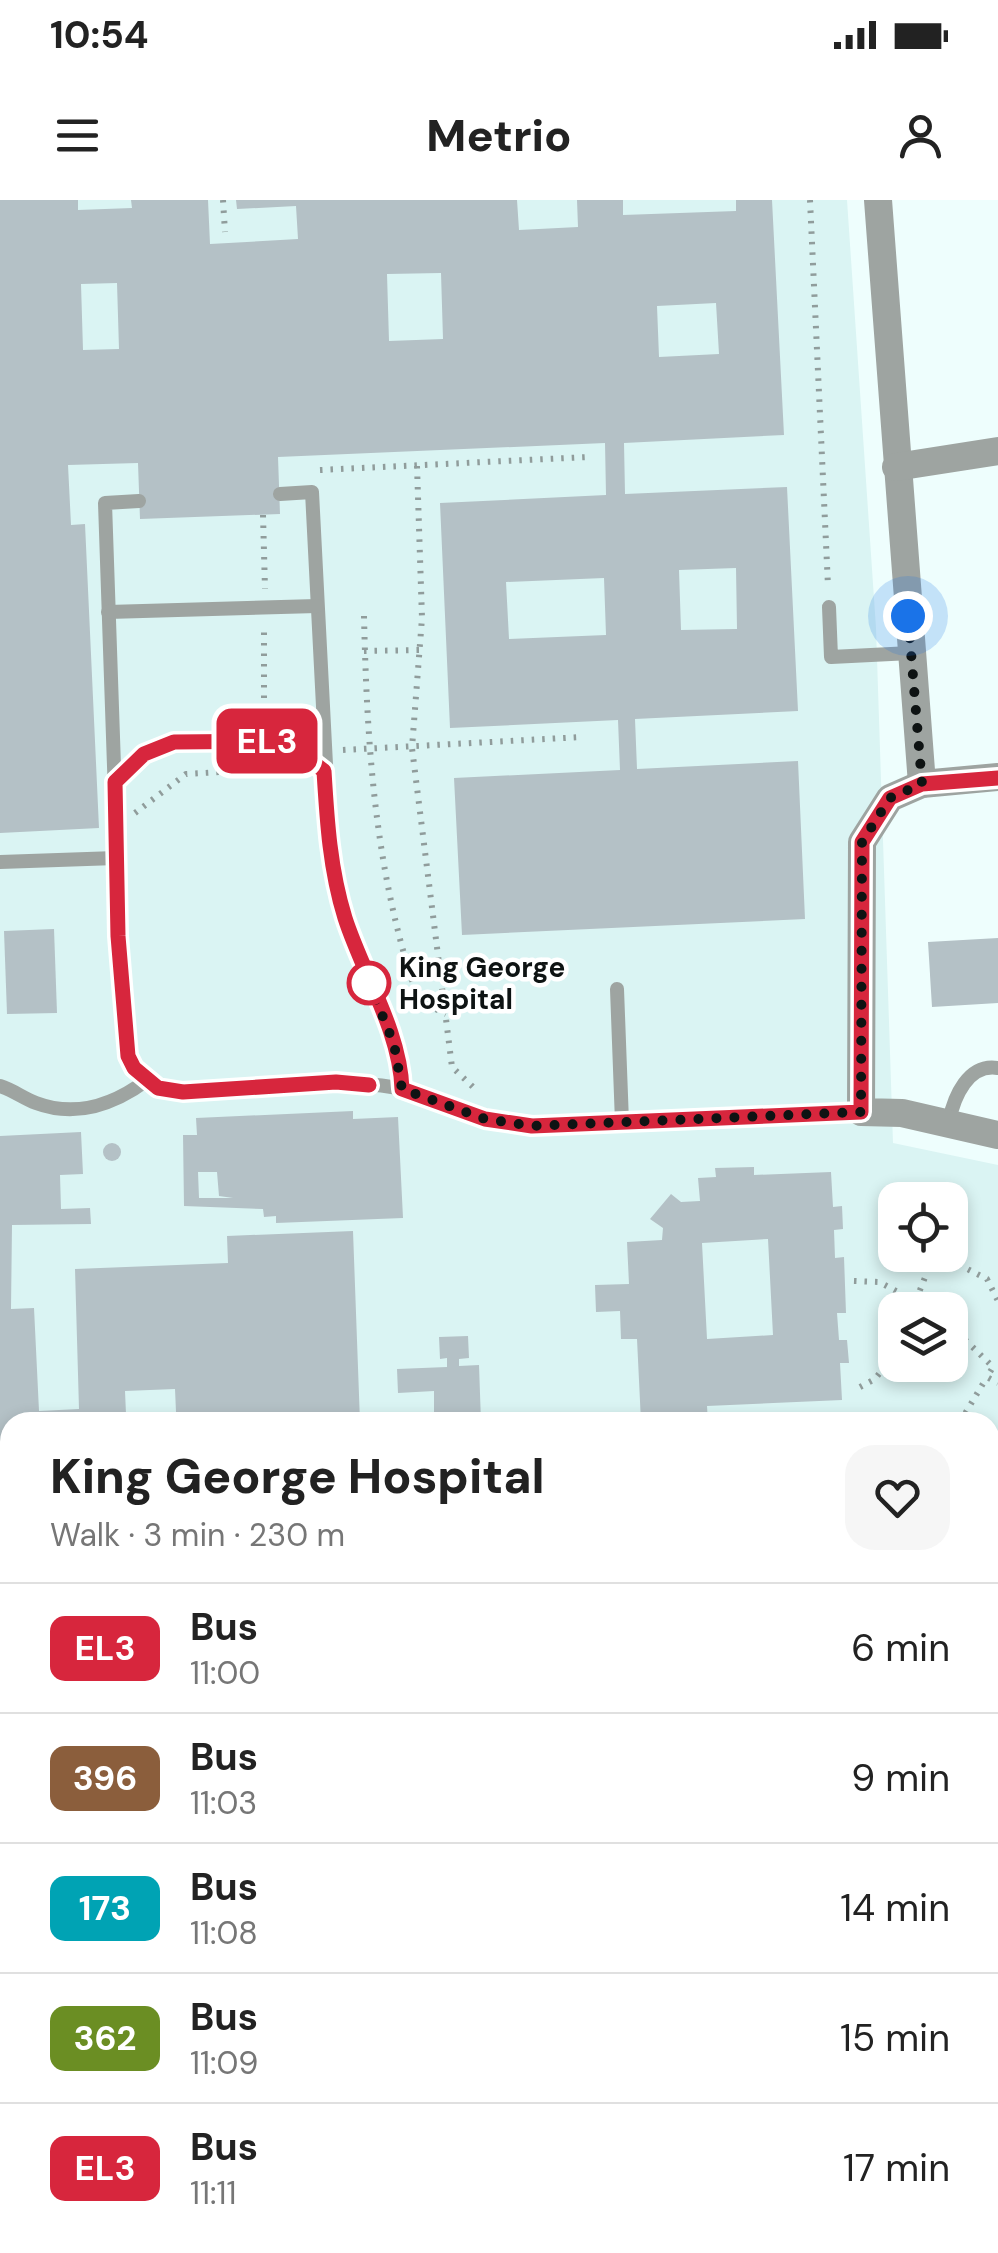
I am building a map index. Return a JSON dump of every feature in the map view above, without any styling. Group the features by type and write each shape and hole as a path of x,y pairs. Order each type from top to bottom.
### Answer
{"street":[{"path":"878,200 922,784"},
{"path":"896,467 998,451"},
{"path":"998,778 922,784 890,798 862,842 861,1112 902,1113 998,1135"}],"lane":[{"path":"280,494 312,492 331,862 345,917 394,1044 402,1089"},
{"path":"139,501 105,503 123,1028 128,1056 147,1080 158,1088 183,1092 336,1082 402,1089 509,1124 861,1112"},
{"path":"108,612 316,606"},
{"path":"828,607 831,657 911,653"},
{"path":"115,782 144,754 174,742 268,741 306,757 324,771"},
{"path":"0,862 116,858"},
{"path":"617,989 622,1122"},
{"path":"949,1121 954,1100 971,1076 980,1069 998,1068"},
{"path":"0,1086 54,1108 94,1107 120,1101 147,1080"}],"path":[{"path":"224,200 224,232"},
{"path":"810,200 828,607"},
{"path":"318,470 588,457"},
{"path":"417,466 420,650 412,748 452,1067 480,1092"},
{"path":"134,814 186,774 256,770 268,741 262,708 263,514"},
{"path":"364,616 372,793 400,947 418,1001 447,1014"},
{"path":"364,652 420,650"},
{"path":"262,708 277,716"},
{"path":"322,740 343,750 582,737"},
{"path":"968,1270 987,1279 998,1301"},
{"path":"854,1281 879,1282 900,1292"},
{"path":"966,1412 996,1363 968,1339"},
{"path":"860,1387 878,1374"},
{"path":"987,1377 998,1383"}],"shaded area":[{"name":"King George Hospital","path":"0,200 847,200 876,628 893,1143 998,1165 998,1412 0,1412"}],"building":[{"path":"0,200 78,200 78,210 132,208 131,200 208,200 210,244 298,239 296,206 237,209 236,200 517,200 519,230 578,227 577,200 623,200 623,215 736,211 736,200 772,200 784,435 624,443 625,494 787,487 798,711 635,719 637,769 798,761 805,919 462,935 454,778 620,770 618,720 450,728 440,503 606,495 605,443 278,457 280,514 140,519 138,463 68,465 71,525 85,524 99,828 0,833","holes":["441,273 443,339 389,341 387,274","117,283 119,349 83,350 81,284","716,303 719,354 659,357 657,306","736,568 737,629 681,630 679,570","604,578 606,635 509,639 506,582"]},
{"path":"54,929 57,1013 7,1014 4,931"},
{"path":"998,938 998,1003 932,1007 928,942"},
{"path":"353,1111 353,1119 398,1117 403,1218 276,1223 276,1216 264,1217 263,1209 184,1206 183,1135 197,1135 196,1118","holes":["198,1172 217,1172 219,1196 233,1198 199,1198"]},
{"path":"81,1132 83,1174 60,1175 61,1209 90,1208 91,1224 12,1225 11,1309 34,1308 39,1411 79,1409 75,1269 228,1263 227,1236 353,1231 360,1412 176,1412 175,1389 125,1391 126,1412 0,1412 0,1136"},
{"path":"112,1143 121,1152 112,1161 103,1152"},
{"path":"754,1167 754,1175 831,1172 833,1207 842,1206 843,1229 834,1230 835,1258 844,1257 846,1313 837,1313 839,1340 847,1340 849,1363 840,1363 842,1400 707,1406 707,1412 641,1412 637,1339 621,1339 620,1311 596,1312 595,1285 629,1284 627,1242 662,1240 663,1228 650,1219 671,1194 681,1202 700,1201 698,1178 716,1177 715,1168","holes":["768,1239 773,1335 707,1339 702,1243"]},
{"path":"468,1336 469,1358 459,1359 459,1366 479,1365 481,1412 434,1412 434,1391 398,1393 397,1369 447,1367 447,1358 440,1359 439,1337"}],"bus line":[{"name":"EL3","path":"369,1085 336,1082 183,1092 158,1088 134,1068 123,1028 115,782 144,754 174,742 268,741 306,757 324,771 331,862 345,917 394,1044 402,1071 402,1089 485,1119 532,1126 861,1112 862,842 890,798 922,784 998,778"}],"place":[{"name":"King George Hospital","path":"369,983"}],"route":[{"path":"369,983 394,1044 402,1071 402,1089 485,1119 532,1126 861,1112 862,842 890,798 922,784 908,616"}]}
